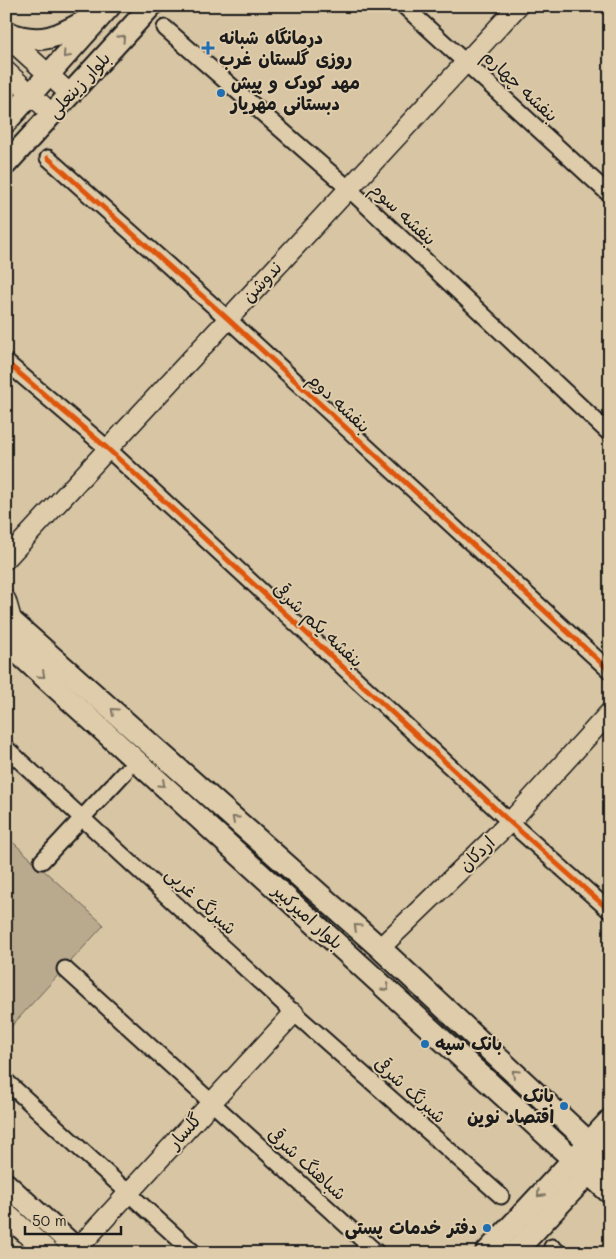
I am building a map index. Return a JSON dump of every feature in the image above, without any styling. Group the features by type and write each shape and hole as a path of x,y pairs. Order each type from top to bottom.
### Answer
{"main road":[{"name":"بلوار زینعلی","path":"6,164 152,6"},
{"name":"بلوار زینعلی","path":"6,122 110,7"},
{"path":"6,34 36,39 63,34 110,7"},
{"name":"بلوار امیرکبیر","path":"9,619 380,948 603,1153"},
{"name":"بلوار امیرکبیر","path":"6,642 610,1192"},
{"path":"514,1253 589,1173 603,1153 610,1120"},
{"path":"486,1253 573,1159 603,1153"},
{"path":"6,1184 79,1251"},
{"path":"6,1214 49,1253"}],"street":[{"name":"بنفشه چهارم","path":"404,6 610,195"},
{"name":"ندوشن","path":"6,559 518,6"},
{"name":"بنفشه سوم","path":"166,28 349,189 610,434"},
{"path":"6,34 70,94"},
{"path":"6,71 52,114"},
{"name":"بنفشه دوم","path":"48,158 228,319 610,671"},
{"name":"بنفشه یکم شرقی","path":"6,362 108,449 510,822 610,910"},
{"path":"6,600 9,619"},
{"name":"اردکان","path":"380,948 510,822 610,712"},
{"name":"شبرنگ غربی","path":"6,748 294,1012"},
{"path":"42,861 125,772"},
{"name":"شباهنگ شرقی","path":"64,969 377,1253"},
{"name":"گلسار","path":"79,1251 128,1193 294,1012"},
{"name":"شبرنگ شرقی","path":"294,1012 501,1196"},
{"path":"6,1082 194,1253"}],"shaded area":[{"path":"6,836 104,925 6,1032"}],"cycle path":[{"path":"48,158 228,319 610,671"},
{"path":"6,362 108,449 510,822 610,911"}],"place":[{"name":"درمانگاه شبانه روزی گلستان غرب","path":"208,48"},
{"name":"مهد کودک و پیش دبستانی مهریار","path":"221,93"},
{"name":"بانک سپه","path":"425,1044"},
{"name":"بانک اقتصاد نوین","path":"564,1106"},
{"name":"دفتر خدمات پستی","path":"487,1228"}]}
